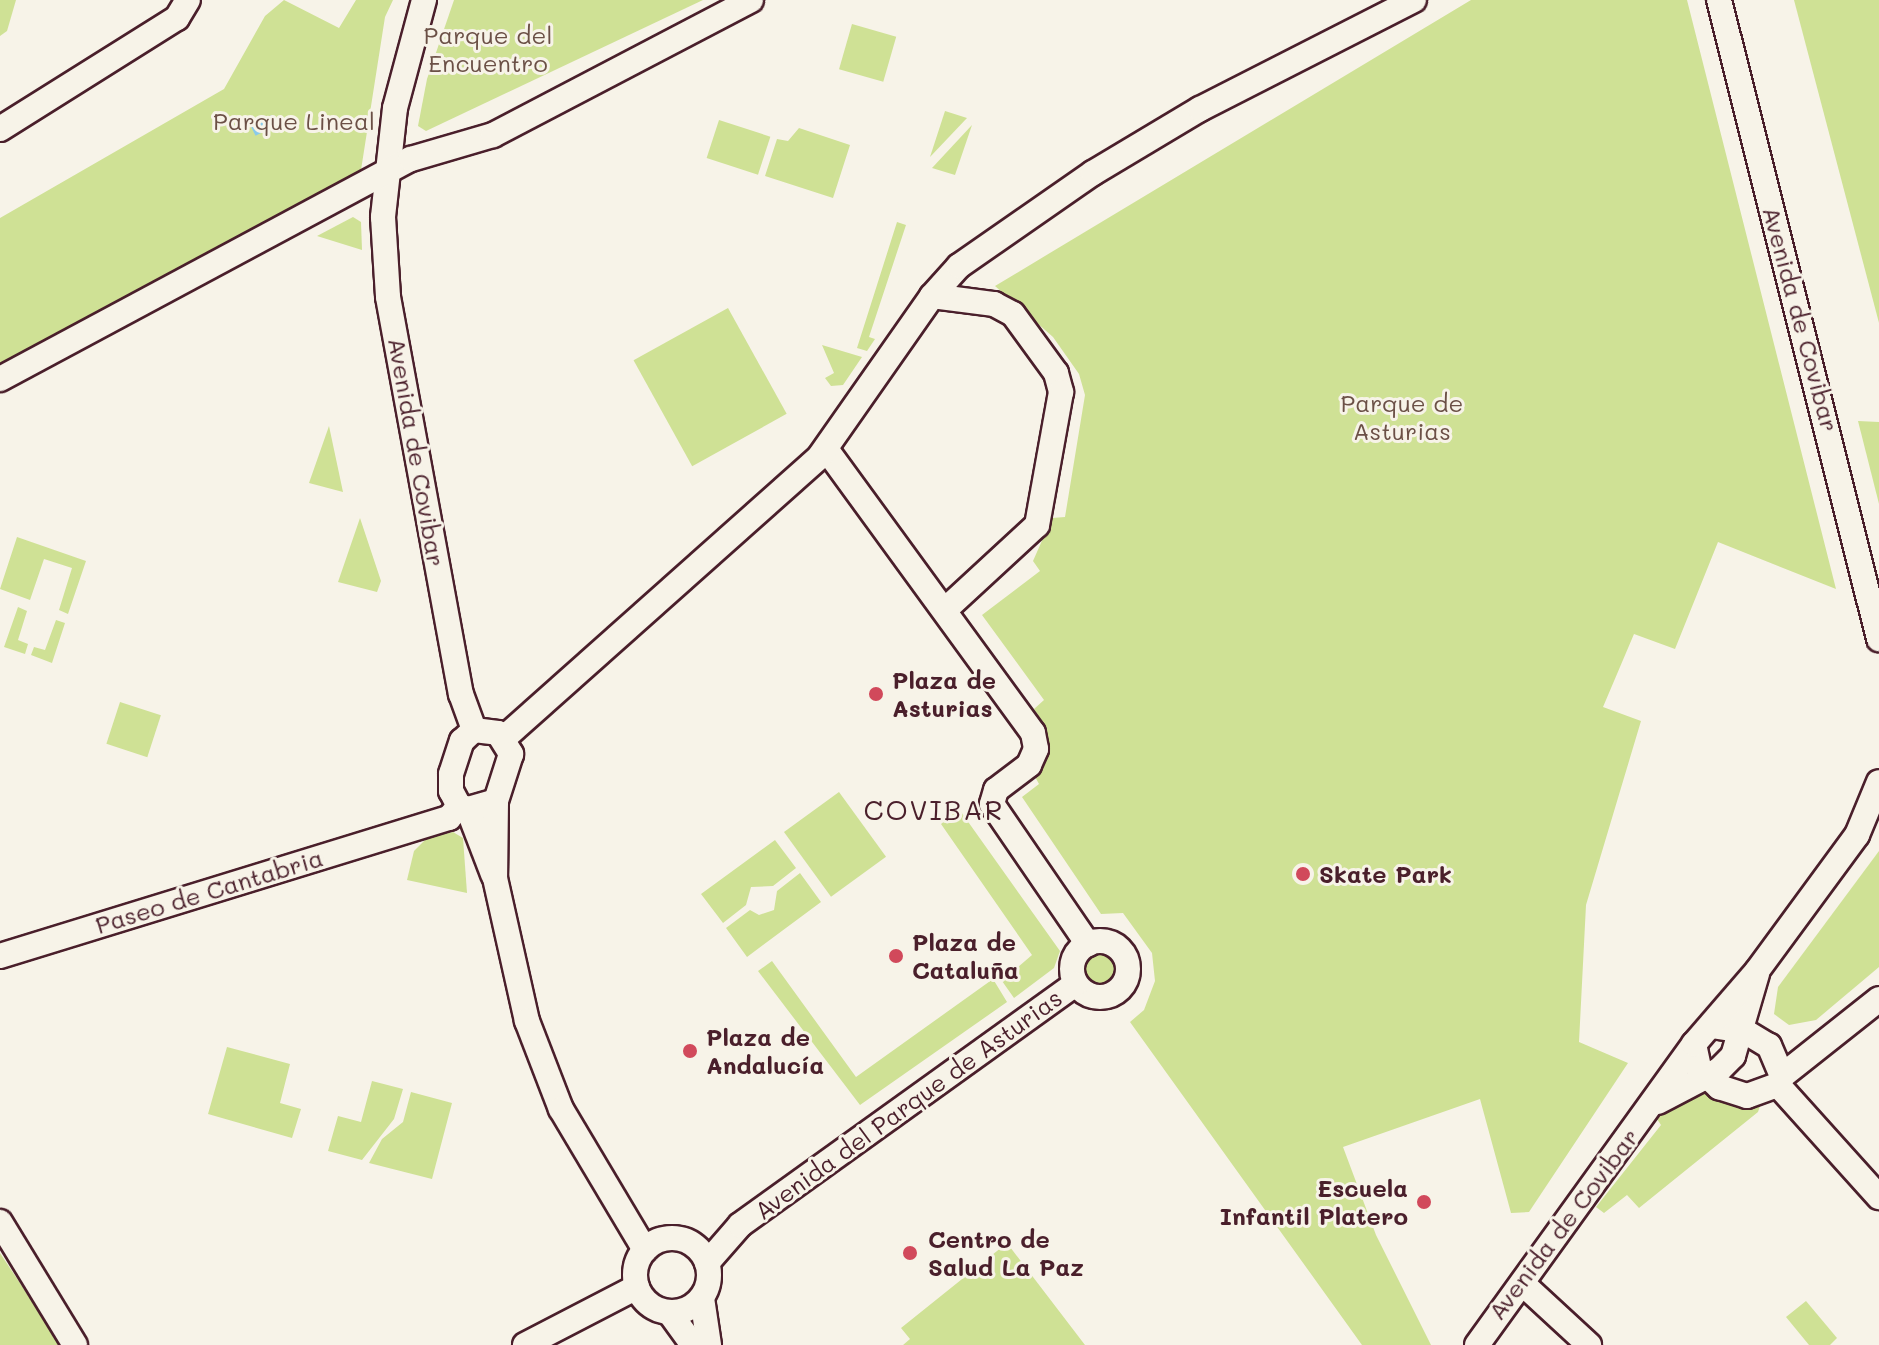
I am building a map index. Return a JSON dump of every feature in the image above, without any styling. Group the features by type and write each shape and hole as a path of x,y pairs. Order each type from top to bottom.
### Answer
{"street":[{"name":"Avenida de Covibar","path":"424,0 404,63 383,217 388,297 461,694 474,730"},
{"path":"0,379 389,170 493,135 751,0"},
{"path":"504,738 738,534 826,449 932,296 959,266 1093,173 1251,80 1414,0"},
{"name":"Avenida de Covibar","path":"1719,0 1879,639"},
{"path":"0,129 183,9"},
{"path":"932,296 994,304 1013,314 1056,373 1061,392 1037,525 947,608"},
{"path":"826,449 947,608 1033,733 1036,749 1029,765 996,790 992,804 1088,944"},
{"path":"504,738 474,730 462,741 451,774 460,802 495,878 542,1065 617,1208 651,1245"},
{"path":"495,878 496,801 511,762 504,738"},
{"name":"Avenida de Covibar","path":"1477,1345 1487,1325 1523,1284 1694,1044 1757,971 1857,835 1879,782"},
{"path":"460,802 496,801"},
{"name":"Paseo de Cantabria","path":"0,956 418,824 460,802"},
{"path":"1088,944 1115,946 1126,960 1127,977 1108,996 1090,995 1076,984 1072,966 1088,944"},
{"name":"Avenida de Covibar","path":"1651,1105 1708,1077 1733,1056 1744,1031 1757,971"},
{"name":"Avenida del Parque de Asturias","path":"707,1263 740,1225 1076,984"},
{"path":"1694,1044 1695,1058 1708,1077 1719,1087 1747,1096 1780,1080 1879,999"},
{"path":"1711,1026 1744,1031 1769,1046 1801,1046 1835,1035"},
{"path":"1769,1046 1780,1080 1879,1197"},
{"path":"0,1222 75,1345"},
{"name":"Avenida del Parque de Asturias","path":"692,1243 740,1225"},
{"path":"693,1345 651,1301 635,1274 651,1245 675,1238 692,1243 707,1263 709,1281 702,1298 709,1345"},
{"path":"1523,1284 1589,1345"},
{"path":"525,1345 573,1321 651,1301 687,1309 702,1298"}],"green space":[{"path":"0,0 16,0 7,31 0,36"},
{"name":"Parque Lineal","path":"284,0 339,28 356,0 393,0 385,17 361,170 0,372 0,218 224,89 265,16"},
{"name":"Parque del Encuentro","path":"454,0 703,0 426,131 418,126 427,79"},
{"name":"Parque de Asturias","path":"1471,0 1687,0 1836,589 1718,542 1675,649 1634,634 1603,707 1641,721 1586,905 1579,1042 1628,1063 1529,1212 1511,1213 1480,1099 1343,1147 1376,1235 1431,1345 1362,1345 1130,1022 1144,1010 1155,981 1152,953 1123,913 1101,914 1022,797 1039,784 1033,773 1049,753 1046,727 1034,709 1044,700 982,615 1040,571 1033,561 1052,518 1065,517 1085,395 1079,374 1053,337 995,286"},
{"path":"1794,0 1879,0 1879,323"},
{"path":"852,24 896,37 883,82 839,69"},
{"path":"945,111 967,118 930,157"},
{"path":"719,120 770,137 758,175 707,158"},
{"path":"972,125 955,175 932,168"},
{"path":"799,128 850,145 833,198 765,176 777,139 788,141"},
{"path":"353,217 361,222 362,250 317,236"},
{"path":"897,222 906,225 869,337 875,339 867,351 857,348"},
{"path":"728,308 787,414 692,466 634,360"},
{"path":"822,345 862,357 843,385 831,386 825,378 834,373"},
{"path":"1858,421 1879,422 1879,504"},
{"path":"329,426 343,492 309,483"},
{"path":"360,518 381,581 377,592 338,582"},
{"path":"17,537 86,561 68,614 59,610 72,568 44,559 30,600 0,589"},
{"path":"18,607 27,611 18,640 28,644 25,654 4,647"},
{"path":"56,620 65,623 52,663 31,655 34,647 45,650"},
{"path":"120,702 161,715 147,757 106,744"},
{"path":"839,792 886,857 831,897 784,832"},
{"path":"959,809 1060,951 1054,968 1014,998 1002,981 1032,955 941,824"},
{"path":"453,832 463,838 467,893 407,880 414,851 427,838"},
{"path":"775,840 796,868 773,886 751,887 746,905 723,923 701,894"},
{"path":"1879,851 1879,967 1816,1020 1789,1025 1774,1014 1778,987"},
{"path":"800,873 821,902 747,957 726,928 750,910 759,915 774,910 777,891"},
{"path":"1100,955 1111,960 1116,971 1111,982 1100,987 1089,982 1084,971 1089,960"},
{"path":"772,961 856,1077 993,979 1007,1002 860,1105 758,971"},
{"path":"227,1047 290,1064 280,1103 301,1109 292,1138 208,1114"},
{"path":"372,1081 403,1089 394,1119 362,1160 328,1151 338,1116 361,1122"},
{"path":"1695,1090 1761,1103 1758,1112 1639,1208 1627,1195 1604,1213 1596,1207 1661,1125 1657,1119 1677,1098"},
{"path":"411,1092 452,1103 432,1179 369,1163 382,1139 403,1122"},
{"path":"1007,1243 1085,1345 903,1345 910,1339 901,1328"},
{"path":"0,1253 61,1345 0,1345"},
{"path":"1806,1301 1837,1338 1830,1345 1809,1345 1786,1317"}],"water":[{"path":"272,115 277,125 256,136 251,126"}],"place":[{"name":"Plaza de Asturias","path":"876,694"},
{"name":"Skate Park","path":"1303,874"},
{"name":"Plaza de Cataluña","path":"896,956"},
{"name":"Plaza de Andalucía","path":"690,1051"},
{"name":"Escuela Infantil Platero","path":"1424,1202"},
{"name":"Centro de Salud La Paz","path":"910,1253"}],"district":[{"name":"COVIBAR","path":"934,809"}]}
